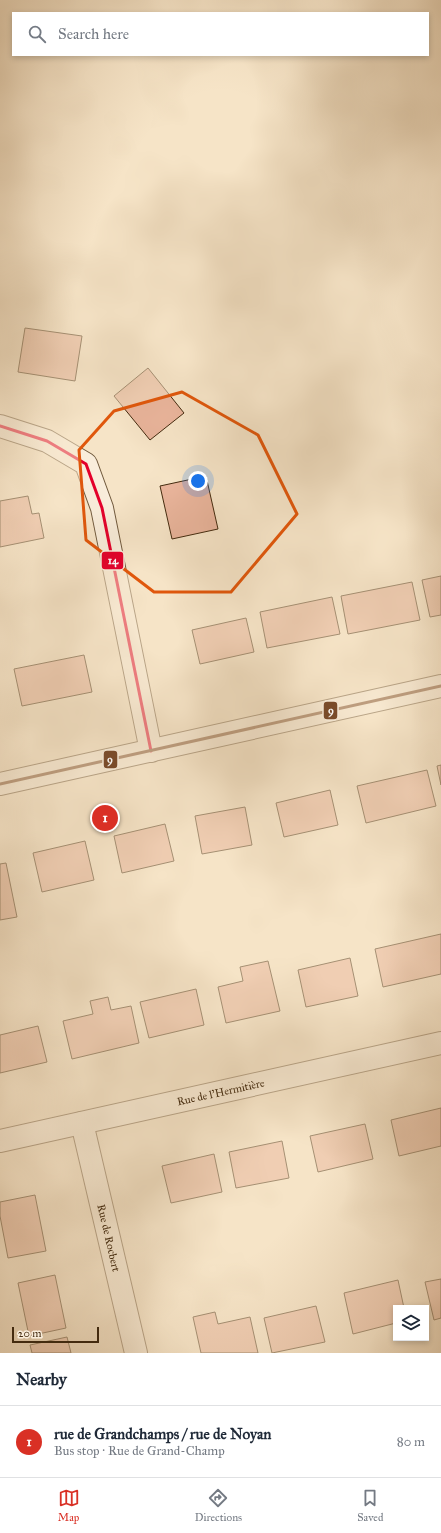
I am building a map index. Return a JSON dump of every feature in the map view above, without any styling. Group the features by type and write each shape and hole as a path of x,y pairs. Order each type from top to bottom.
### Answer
{"street":[{"path":"2,427 46,441 86,464 102,508 151,751"},
{"path":"0,784 441,686"},
{"name":"Rue de l'Hermitière","path":"0,1141 441,1044"},
{"name":"Rue de Rocbert","path":"82,1123 136,1353"}],"highlighted area":[{"path":"182,392 258,435 297,514 231,592 154,592 86,540 79,450 114,411"}],"building":[{"path":"25,328 82,336 75,381 18,372"},
{"path":"148,368 184,413 150,440 114,396"},
{"path":"206,476 218,529 172,539 160,486"},
{"path":"28,496 32,514 39,513 44,538 0,547 0,501"},
{"path":"441,576 441,615 430,617 422,580"},
{"path":"412,582 420,620 348,634 341,596"},
{"path":"332,597 340,634 267,648 260,612"},
{"path":"246,618 254,652 200,664 192,630"},
{"path":"84,655 92,692 22,706 14,669"},
{"path":"441,765 441,785 437,766"},
{"path":"427,770 436,806 366,823 357,786"},
{"path":"330,790 338,825 284,837 276,803"},
{"path":"245,807 252,845 202,854 195,816"},
{"path":"165,824 174,861 122,873 114,836"},
{"path":"85,841 94,880 42,892 33,853"},
{"path":"6,863 17,917 0,920 0,864"},
{"path":"441,934 441,974 383,987 375,949"},
{"path":"350,958 358,996 306,1007 298,970"},
{"path":"268,961 280,1011 226,1023 218,987 243,981 240,967"},
{"path":"196,989 204,1025 149,1038 140,1002"},
{"path":"108,997 111,1010 131,1006 139,1043 72,1059 63,1021 93,1014 90,1001"},
{"path":"38,1026 47,1062 0,1073 0,1035"},
{"path":"441,1108 441,1146 399,1156 391,1120"},
{"path":"365,1124 373,1159 318,1172 310,1136"},
{"path":"282,1141 289,1178 236,1188 229,1152"},
{"path":"214,1154 222,1192 171,1203 162,1166"},
{"path":"35,1195 46,1251 8,1258 0,1216 0,1202"},
{"path":"55,1275 66,1328 29,1336 18,1283"},
{"path":"441,1279 441,1318 434,1320 425,1282"},
{"path":"398,1280 403,1305 393,1305 393,1324 353,1334 344,1293"},
{"path":"316,1306 325,1342 272,1353 264,1318"},
{"path":"215,1312 218,1324 250,1317 258,1353 201,1353 193,1317"},
{"path":"67,1337 71,1353 32,1353 30,1345"}],"transit line":[{"name":"14","path":"0,426 47,441 86,464 102,508 151,751"},
{"name":"9","path":"0,784 441,686"}],"place":[{"name":"rue de Grandchamps / rue de Noyan","path":"105,818"}]}
